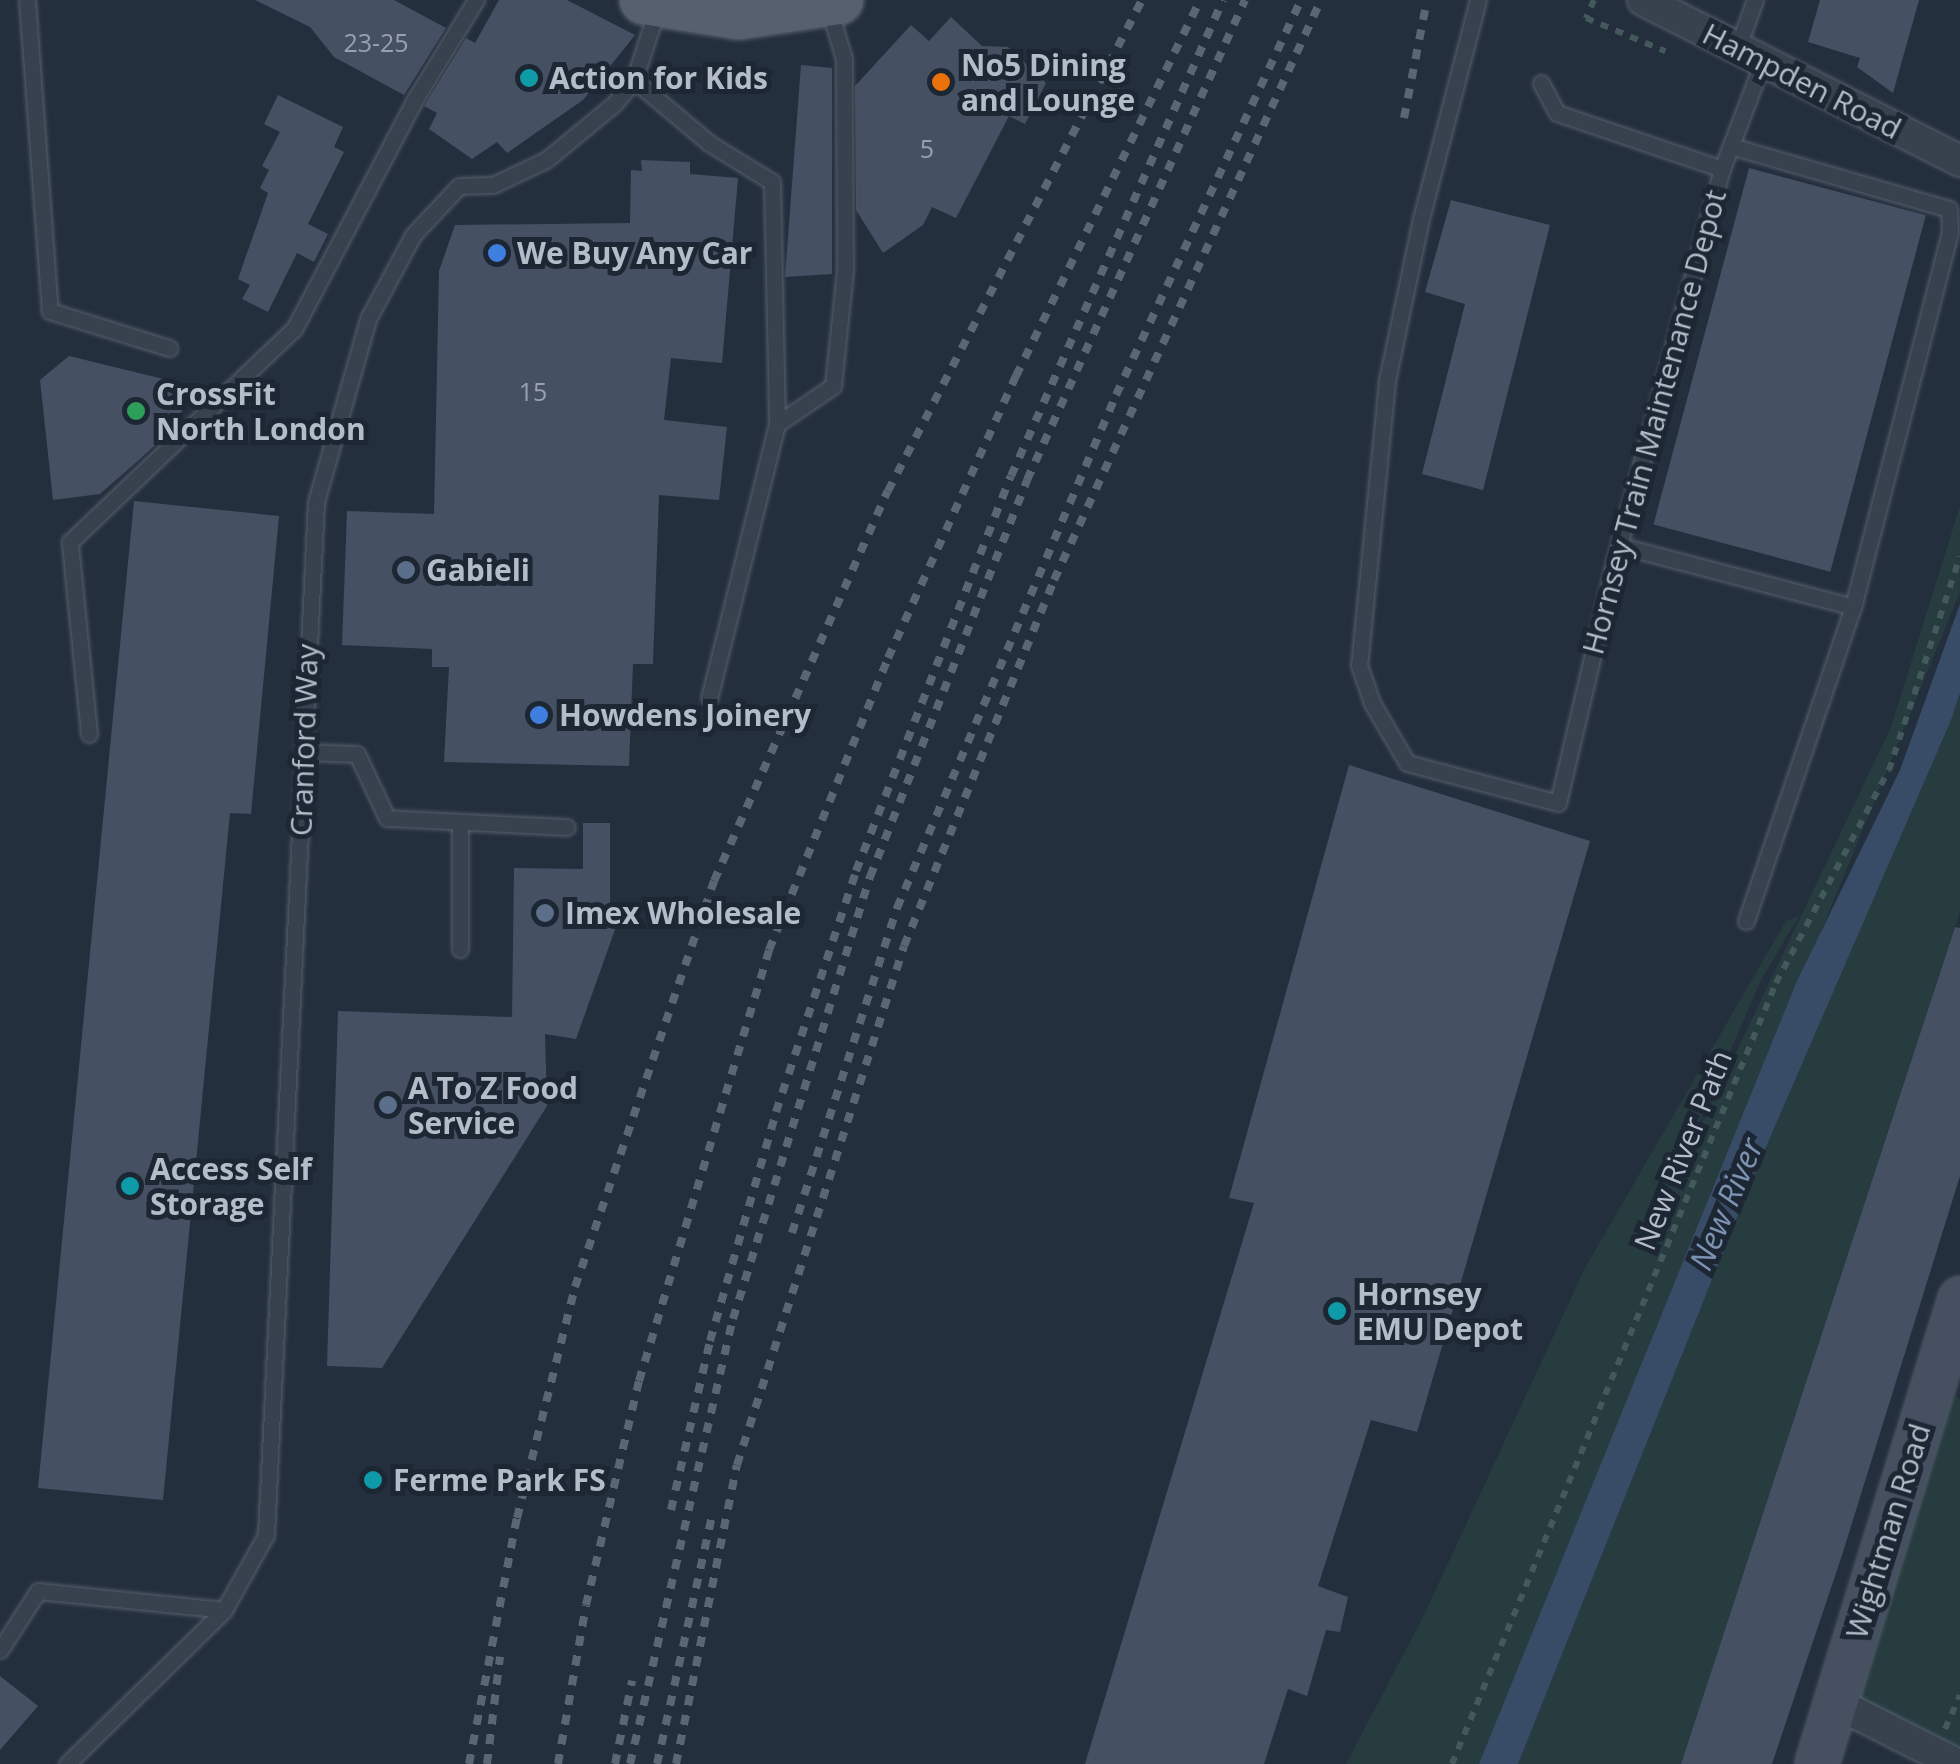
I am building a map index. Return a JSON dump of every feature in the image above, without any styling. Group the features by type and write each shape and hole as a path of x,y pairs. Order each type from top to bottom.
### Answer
{"main road":[{"path":"651,3 739,14 833,2"},
{"name":"Wightman Road","path":"1817,1764 1950,1365 1960,1298"}],"street":[{"name":"Hampden Road","path":"1643,0 1960,161"},
{"path":"1836,1703 1956,1764"}],"lane":[{"path":"27,0 50,311 169,348"},
{"path":"89,734 70,542 294,328 476,0"},
{"name":"Hornsey Train Maintenance Depot","path":"1478,0 1421,219 1388,381 1359,664 1372,702 1407,763 1558,804 1557,788 1731,146 1750,55 1755,0"},
{"path":"778,424 833,386 845,215 844,59 833,2"},
{"name":"Cranford Way","path":"67,1764 224,1610 266,1535 316,502 368,319 413,235 458,186 493,185 546,160 592,125 634,80 651,3"},
{"path":"634,80 710,143 772,182 778,424 709,698"},
{"path":"1541,84 1557,113 1722,168"},
{"path":"1731,146 1949,209 1950,233 1853,607 1746,921"},
{"path":"1621,546 1853,607"},
{"path":"305,752 357,754 387,818 567,827"},
{"path":"460,822 460,949"},
{"path":"0,1650 38,1591 224,1610"}],"path":[{"path":"1594,0 1586,18 1665,51"},
{"name":"New River Path","path":"1452,1764 1776,983 1890,770 1960,557"}],"green space":[{"path":"1960,506 1960,592 1480,1764 1346,1764 1424,1615 1585,1268 1786,921 1799,916 1761,980 1671,1189 1891,727"},
{"path":"1960,693 1960,911 1681,1764 1518,1764 1756,1170"},
{"path":"1954,1395 1960,1399 1960,1754 1844,1699"}],"water":[{"name":"New River","path":"1960,604 1960,693 1951,720 1756,1170 1518,1764 1479,1764 1797,981 1900,770"}],"building":[{"path":"255,0 394,0 446,28 404,95 334,57 310,27"},
{"name":"Action for Kids","path":"499,0 567,0 635,35 583,100 507,153 497,142 472,159 429,129 437,113 424,106 466,38 475,43"},
{"path":"1820,0 1919,0 1893,93 1857,67 1860,58 1808,42"},
{"path":"951,17 982,46 1008,47 1046,83 1025,124 1009,116 956,218 932,207 923,225 883,253 856,210 855,86 911,25 929,41"},
{"path":"801,65 832,68 832,274 785,277"},
{"path":"278,95 343,127 334,147 344,152 308,224 328,234 314,262 297,253 268,312 242,299 250,285 238,279 268,193 260,188 269,170 262,166 280,132 264,124"},
{"path":"641,160 690,162 690,174 738,178 722,363 671,358 664,420 727,427 719,500 659,495 653,664 633,664 629,766 444,762 449,667 432,667 432,649 342,645 347,511 434,514 439,271 455,225 630,223 631,170 642,171"},
{"path":"1749,168 1926,215 1830,572 1653,524"},
{"path":"1451,200 1550,225 1483,490 1422,474 1465,304 1425,292"},
{"path":"69,356 188,385 179,423 100,494 53,500 40,380"},
{"name":"Access Self Storage","path":"134,501 279,516 251,814 230,813 163,1500 38,1488"},
{"name":"Hornsey EMU Depot","path":"1349,765 1590,841 1417,1432 1371,1420 1318,1586 1348,1597 1340,1632 1326,1630 1307,1696 1288,1689 1264,1764 1085,1764 1254,1203 1229,1198"},
{"path":"583,823 610,823 610,908 622,910 576,1039 545,1034 547,1106 382,1368 327,1366 338,1011 512,1017 514,868 583,869"},
{"path":"1955,927 1960,928 1960,1176 1843,1552 1772,1764 1681,1764"},
{"path":"0,1676 38,1706 0,1750"}],"railway":[{"path":"469,1764 517,1518 575,1287 714,881 888,491 1142,0"},
{"path":"558,1764 586,1605 639,1381 769,950 888,658 1016,376 1200,0"},
{"path":"671,1510 710,1341 776,1112 856,871 1011,476 1223,0"},
{"path":"630,1764 733,1319 870,877 1027,480 1245,0"},
{"path":"792,1233 897,908 1116,395 1301,0"},
{"path":"676,1764 737,1465 904,946 1054,580 1321,0"},
{"path":"1404,118 1427,0"},
{"path":"657,1764 712,1516"},
{"path":"487,1764 500,1657"},
{"path":"615,1764 632,1681"}],"place":[{"name":"Action for Kids","path":"529,78"},
{"name":"No5 Dining and Lounge","path":"941,82"},
{"name":"We Buy Any Car","path":"497,253"},
{"name":"CrossFit North London","path":"136,411"},
{"name":"Gabieli","path":"406,570"},
{"name":"Howdens Joinery","path":"539,715"},
{"name":"Imex Wholesale","path":"545,913"},
{"name":"A To Z Food Service","path":"388,1105"},
{"name":"Access Self Storage","path":"130,1186"},
{"name":"Hornsey EMU Depot","path":"1337,1311"},
{"name":"Ferme Park FS","path":"373,1480"}]}
